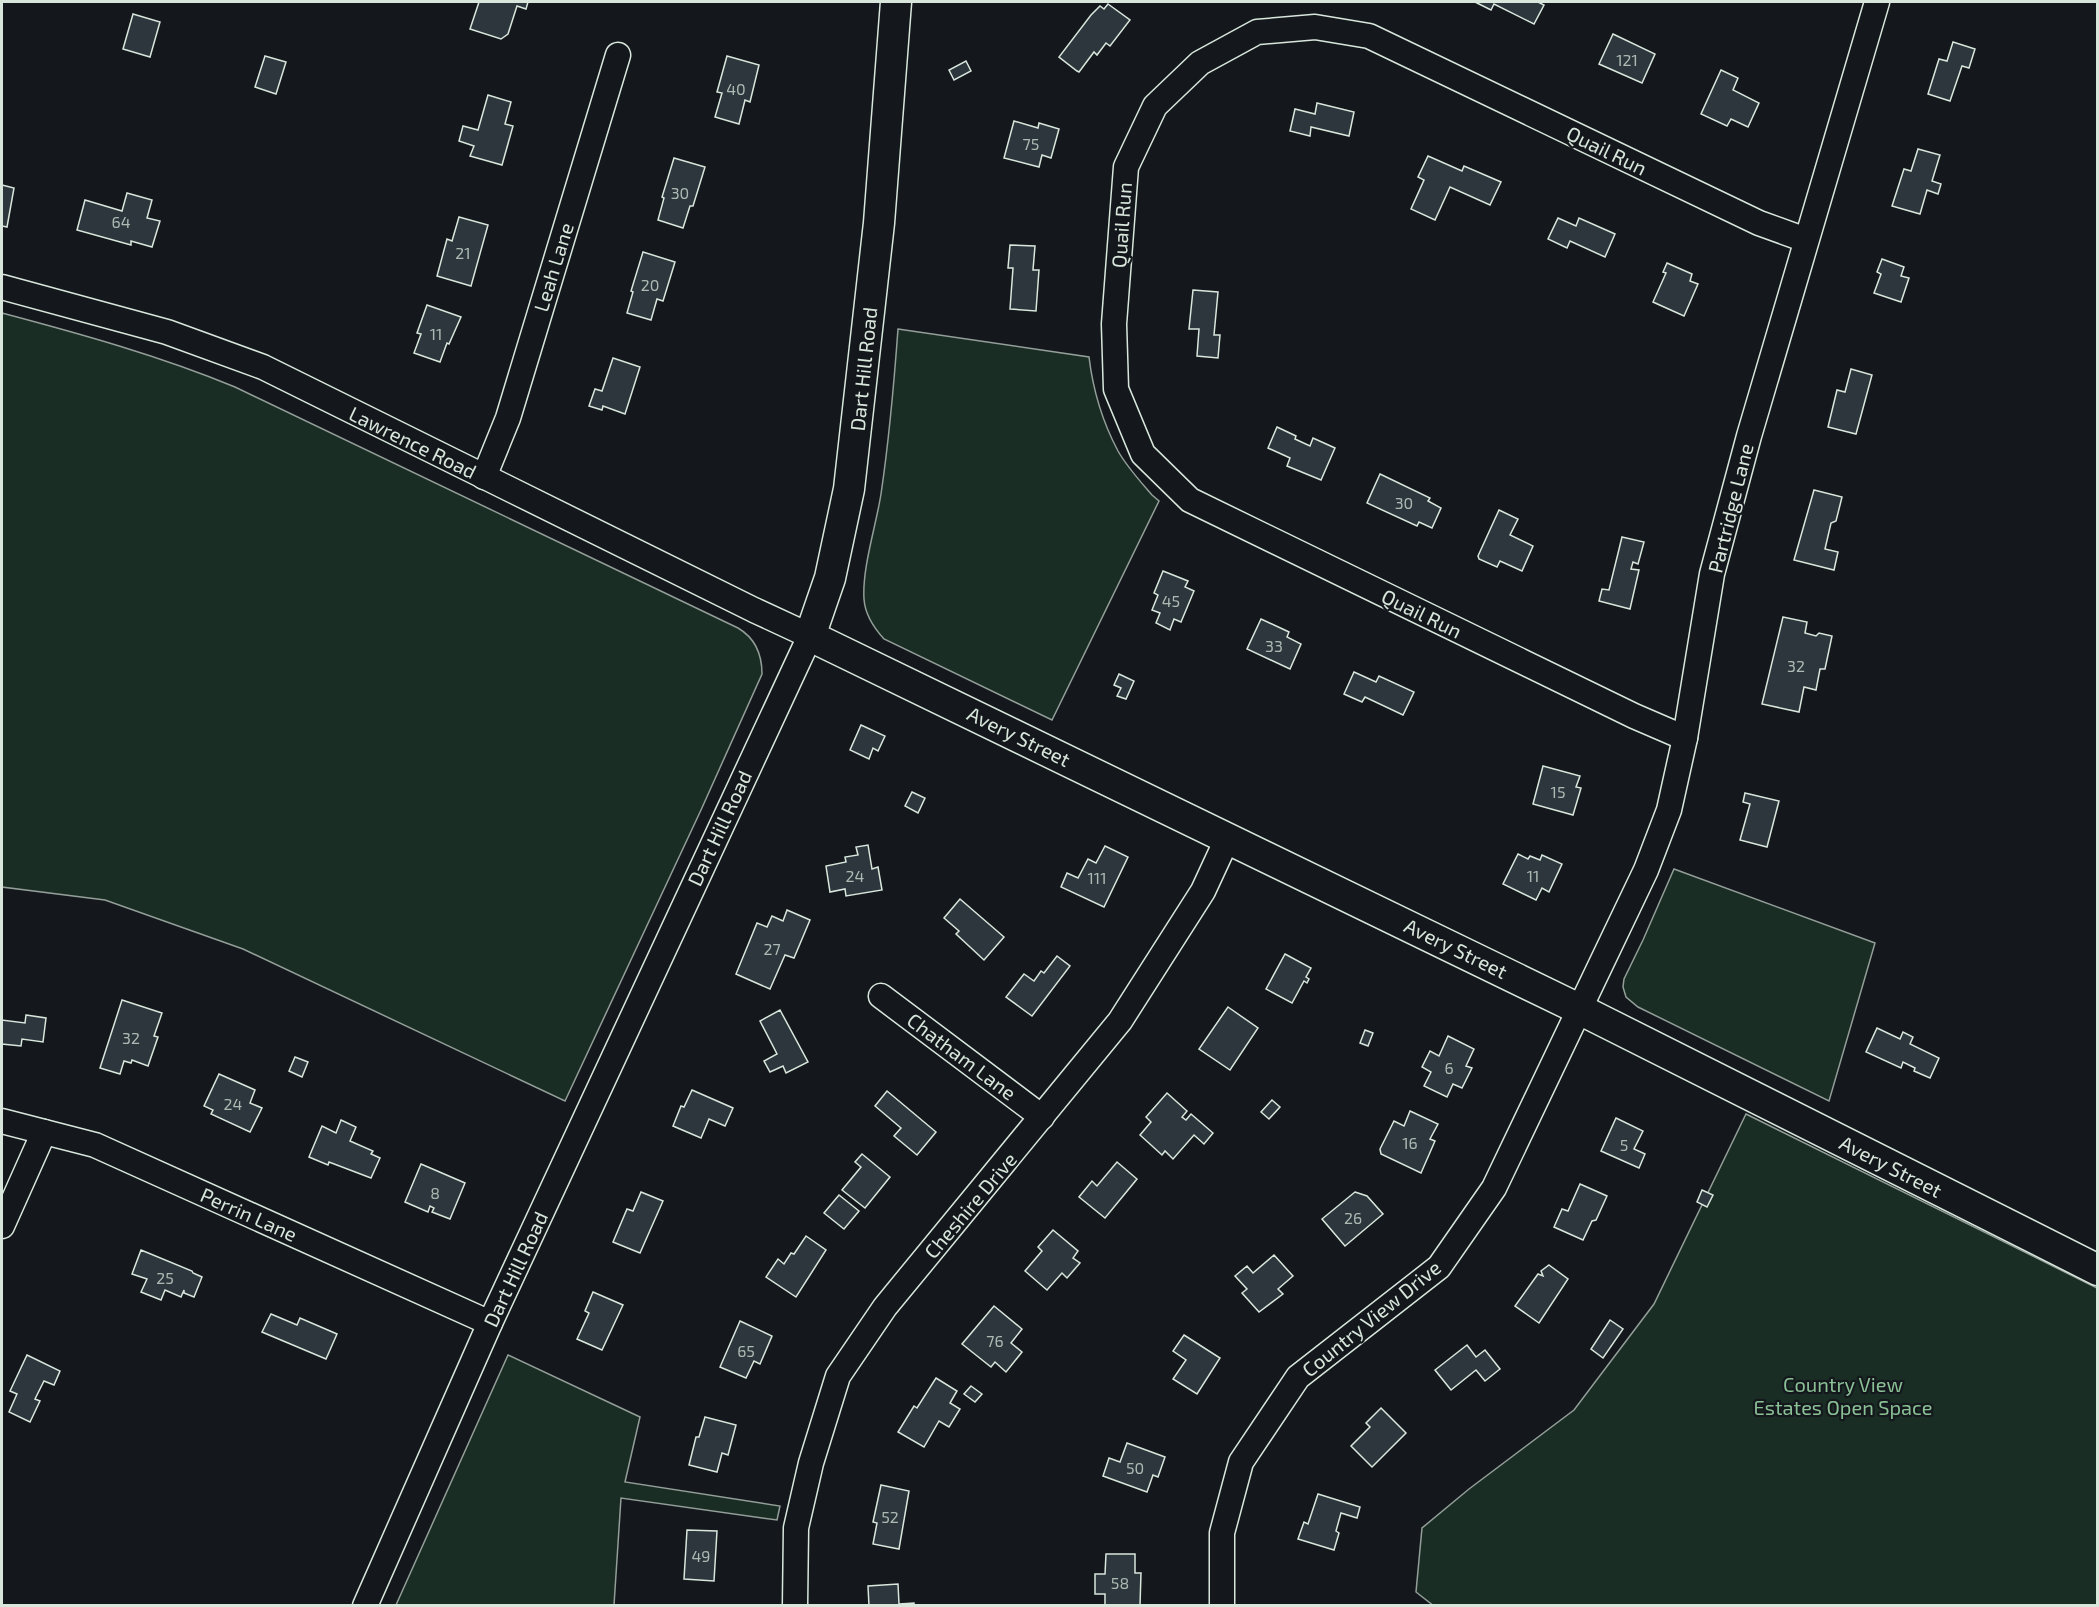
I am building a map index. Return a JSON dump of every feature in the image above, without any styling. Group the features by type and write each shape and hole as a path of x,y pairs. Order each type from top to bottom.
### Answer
{"main road":[{"name":"Dart Hill Road","path":"810,636 830,578 849,489 879,223 896,2"},
{"name":"Avery Street","path":"810,636 1579,1009 2097,1270"}],"street":[{"name":"Partridge Lane","path":"1579,1009 1646,870 1669,810 1685,738 1713,574 1749,436 1877,2"},
{"name":"Quail Run","path":"1685,738 1623,711 1190,500 1143,454 1116,389 1114,324 1126,166 1155,106 1200,63 1257,32 1315,27 1369,36 1759,223 1806,240"},
{"name":"Leah Lane","path":"484,477 508,418 618,55"},
{"name":"Lawrence Road","path":"2,287 167,332 263,367 810,636"},
{"name":"Dart Hill Road","path":"364,1605 490,1323 810,636"},
{"name":"Cheshire Drive","path":"795,1605 796,1528 811,1463 838,1376 885,1307 1120,1021 1203,891 1228,837"},
{"name":"Chatham Lane","path":"881,996 1042,1117"},
{"name":"Country View Drive","path":"1222,1605 1222,1533 1240,1462 1298,1377 1439,1268 1494,1188 1579,1009"},
{"name":"Perrin Lane","path":"2,1121 95,1145 490,1323"},
{"path":"2,1226 44,1132"}],"green space":[{"path":"2,313 91,337 235,387 738,628 753,642 761,660 762,674 565,1101 243,949 105,900 2,887"},
{"path":"898,329 1089,357 1099,405 1112,440 1130,468 1159,501 1052,720 884,639 868,616 864,599 865,574 884,474"},
{"path":"1674,869 1875,943 1829,1101 1638,1007 1626,997 1623,987 1624,979"},
{"name":"Country View Estates Open Space","path":"1746,1114 2097,1288 2097,1605 1434,1606 1416,1592 1422,1528 1469,1489 1574,1410 1654,1304"},
{"path":"508,1355 640,1417 625,1482 780,1506 777,1520 621,1498 614,1605 396,1605"}],"building":[{"path":"479,2 528,2 526,9 517,6 508,34 501,39 470,29"},
{"path":"1475,2 1538,2 1544,5 1534,24 1494,4 1491,10"},
{"path":"1108,4 1130,20 1110,46 1106,43 1097,55 1094,52 1079,72 1059,57 1091,15 1100,6 1104,9"},
{"path":"133,14 160,22 150,57 123,49"},
{"path":"1613,34 1655,54 1642,83 1599,64"},
{"path":"1953,42 1975,49 1969,68 1962,66 1950,101 1928,94 1939,59 1947,61"},
{"path":"265,56 286,62 276,94 255,87"},
{"path":"727,56 759,65 750,102 745,100 739,124 715,117 722,93 717,92"},
{"path":"966,61 971,71 954,80 949,70"},
{"path":"1721,70 1738,78 1733,90 1759,103 1748,127 1731,119 1727,126 1701,114"},
{"path":"488,95 511,102 505,124 513,126 502,165 470,156 474,146 459,141 463,126 478,130"},
{"path":"1317,103 1354,112 1349,136 1311,127 1310,136 1290,131 1295,109 1315,114"},
{"path":"1014,121 1038,128 1039,123 1059,129 1051,158 1042,155 1039,167 1004,158"},
{"path":"1918,149 1940,155 1932,181 1941,184 1938,194 1927,190 1920,214 1892,206 1904,169 1911,171"},
{"path":"1428,156 1462,171 1464,166 1501,182 1490,205 1450,187 1435,220 1411,209 1424,180 1418,177"},
{"path":"674,158 705,167 693,206 690,206 683,228 658,220 664,198 662,197"},
{"path":"2,185 14,188 7,227 2,226"},
{"path":"127,193 152,200 147,218 160,221 152,247 131,241 131,245 77,230 85,200 122,211"},
{"path":"459,217 488,225 471,286 437,276 447,239 452,241"},
{"path":"1558,218 1576,226 1579,218 1615,234 1605,257 1570,241 1567,248 1548,239"},
{"path":"1010,245 1035,246 1033,270 1039,270 1036,311 1010,309 1013,268 1008,268"},
{"path":"643,252 675,262 663,301 657,299 651,320 627,313"},
{"path":"1882,259 1904,267 1901,276 1909,278 1901,302 1874,293 1881,274 1877,272"},
{"path":"1667,263 1692,274 1690,281 1698,284 1684,316 1653,302 1666,273 1663,272"},
{"path":"1193,290 1218,292 1214,335 1220,335 1218,358 1197,356 1199,329 1189,329"},
{"path":"427,305 461,317 440,362 414,353 421,334 417,333"},
{"path":"613,358 640,367 625,414 603,406 602,410 589,406 595,389 602,391"},
{"path":"1851,369 1872,375 1856,434 1828,427 1837,390 1845,392"},
{"path":"1277,427 1310,446 1313,438 1335,448 1321,480 1287,466 1290,458 1268,448"},
{"path":"1380,474 1430,498 1428,501 1441,508 1432,528 1419,522 1417,526 1367,503"},
{"path":"1814,490 1842,497 1836,521 1831,523 1825,549 1838,552 1834,570 1794,560"},
{"path":"1499,510 1518,519 1510,535 1533,546 1522,571 1500,561 1497,567 1479,559 1478,556"},
{"path":"1622,537 1644,542 1638,564 1633,562 1631,569 1639,570 1630,609 1599,601 1602,589 1609,590"},
{"path":"1163,571 1188,581 1185,587 1194,591 1181,622 1174,619 1170,630 1156,623 1160,613 1152,610 1158,595 1154,593"},
{"path":"1783,617 1807,622 1805,633 1832,636 1825,669 1820,669 1816,690 1804,687 1799,712 1762,704"},
{"path":"1261,619 1289,632 1287,637 1301,644 1290,669 1247,649"},
{"path":"1354,672 1376,682 1379,676 1414,692 1403,715 1365,697 1362,702 1344,694"},
{"path":"1119,674 1134,681 1126,699 1117,696 1121,688 1114,685"},
{"path":"861,725 885,736 878,751 873,748 869,759 850,750"},
{"path":"1543,766 1580,776 1576,787 1581,788 1573,815 1533,804"},
{"path":"912,792 925,798 918,813 905,806"},
{"path":"1745,793 1779,801 1767,847 1740,840 1750,804 1743,802"},
{"path":"868,845 872,869 878,867 882,890 846,896 845,889 830,892 826,866 846,862 845,857 858,855 856,847"},
{"path":"1105,846 1128,857 1104,907 1061,887 1067,873 1078,878 1088,859 1096,863"},
{"path":"1518,854 1528,859 1530,856 1540,860 1542,855 1562,864 1549,892 1542,888 1536,900 1503,884"},
{"path":"960,899 1004,937 984,960 956,934 959,931 944,918"},
{"path":"787,910 810,920 794,958 785,955 770,989 736,974 757,923 767,927 772,916 783,921"},
{"path":"1285,954 1311,968 1306,977 1309,979 1307,983 1304,981 1292,1003 1266,989"},
{"path":"1057,956 1070,966 1032,1016 1006,997 1024,974 1034,981 1041,971 1044,973"},
{"path":"122,1000 162,1013 154,1036 158,1037 148,1066 132,1060 131,1063 124,1061 120,1074 100,1068"},
{"path":"1228,1007 1258,1028 1230,1070 1199,1049"},
{"path":"780,1010 808,1062 786,1073 783,1066 770,1072 764,1061 777,1054 760,1021"},
{"path":"26,1015 46,1018 43,1042 22,1039 21,1046 2,1044 2,1020 25,1023"},
{"path":"1877,1028 1900,1039 1903,1032 1913,1037 1910,1044 1939,1058 1930,1078 1914,1071 1915,1068 1903,1062 1901,1068 1866,1052"},
{"path":"1365,1030 1373,1033 1368,1046 1360,1043"},
{"path":"1448,1036 1474,1049 1466,1066 1472,1068 1462,1088 1453,1084 1447,1097 1424,1086 1431,1072 1422,1067 1430,1051 1439,1056"},
{"path":"295,1057 308,1062 302,1077 289,1071"},
{"path":"219,1074 255,1090 250,1103 262,1108 250,1132 211,1114 213,1110 204,1106"},
{"path":"692,1090 733,1108 725,1126 709,1119 701,1138 673,1126 681,1106 684,1107"},
{"path":"887,1091 936,1132 917,1155 894,1136 901,1128 875,1106"},
{"path":"1167,1093 1187,1111 1182,1117 1186,1120 1191,1114 1213,1133 1204,1144 1194,1135 1173,1159 1165,1151 1162,1155 1140,1135 1151,1122 1146,1117"},
{"path":"1272,1100 1280,1107 1269,1119 1261,1112"},
{"path":"1410,1111 1438,1124 1430,1139 1435,1141 1421,1173 1381,1154 1380,1149 1394,1121 1404,1126"},
{"path":"1616,1118 1643,1131 1634,1149 1645,1154 1639,1168 1601,1151"},
{"path":"341,1120 356,1127 350,1141 373,1151 371,1154 380,1158 371,1178 309,1157 322,1126 336,1133"},
{"path":"862,1154 890,1177 865,1208 842,1190 861,1167 855,1162"},
{"path":"1117,1162 1137,1179 1105,1218 1079,1197 1092,1181 1097,1186"},
{"path":"421,1164 465,1183 450,1219 432,1212 434,1208 430,1206 428,1212 405,1202"},
{"path":"1580,1184 1607,1196 1596,1220 1592,1221 1583,1240 1554,1227 1562,1209 1568,1211"},
{"path":"1702,1190 1713,1195 1707,1207 1697,1202"},
{"path":"641,1192 663,1201 640,1253 613,1242 627,1209 633,1211"},
{"path":"1355,1192 1367,1196 1383,1214 1345,1246 1322,1219"},
{"path":"839,1195 859,1211 844,1229 824,1213"},
{"path":"1053,1230 1078,1251 1073,1258 1080,1263 1067,1278 1062,1273 1047,1290 1025,1271 1042,1251 1038,1247"},
{"path":"806,1236 826,1250 796,1297 766,1277 778,1259 784,1264 791,1253 794,1254"},
{"path":"141,1250 202,1277 194,1297 184,1293 184,1290 181,1297 165,1290 161,1300 141,1292 147,1279 132,1274"},
{"path":"1274,1255 1293,1276 1278,1289 1283,1294 1259,1312 1242,1293 1247,1289 1235,1276 1247,1266 1253,1273"},
{"path":"1549,1265 1568,1279 1539,1323 1515,1306 1538,1274 1543,1276 1541,1271"},
{"path":"593,1292 623,1305 602,1350 577,1339 589,1313 585,1311"},
{"path":"994,1306 1022,1329 1011,1343 1022,1352 1006,1372 995,1362 991,1367 962,1344"},
{"path":"271,1314 297,1325 300,1318 337,1334 326,1359 262,1332"},
{"path":"1610,1320 1623,1329 1603,1358 1591,1349"},
{"path":"740,1321 772,1336 760,1364 754,1361 746,1378 720,1367"},
{"path":"1184,1335 1220,1358 1197,1394 1173,1379 1186,1360 1173,1351"},
{"path":"1467,1345 1476,1357 1485,1350 1500,1369 1485,1381 1476,1370 1451,1390 1435,1370"},
{"path":"27,1355 60,1371 54,1385 44,1381 35,1399 40,1401 30,1422 9,1412 17,1394 10,1391"},
{"path":"936,1378 957,1391 950,1403 960,1409 949,1427 939,1421 924,1447 898,1432 914,1406 917,1408"},
{"path":"971,1386 982,1394 975,1402 964,1394"},
{"path":"1381,1408 1406,1433 1372,1467 1351,1446 1370,1427 1366,1423"},
{"path":"705,1417 736,1425 728,1455 722,1453 717,1472 689,1465 696,1437 699,1437"},
{"path":"1127,1443 1165,1457 1158,1477 1153,1475 1147,1492 1103,1476 1109,1458 1120,1462"},
{"path":"881,1485 909,1491 899,1549 873,1544 877,1523 873,1522"},
{"path":"1318,1494 1360,1507 1357,1518 1341,1513 1334,1550 1298,1539 1304,1522 1308,1524"},
{"path":"687,1530 717,1531 714,1581 684,1579"},
{"path":"1106,1554 1135,1554 1135,1573 1141,1573 1140,1605 1105,1606 1105,1594 1095,1594 1095,1574 1105,1574"},
{"path":"898,1584 899,1604 914,1603 914,1606 869,1606 868,1586"}]}
